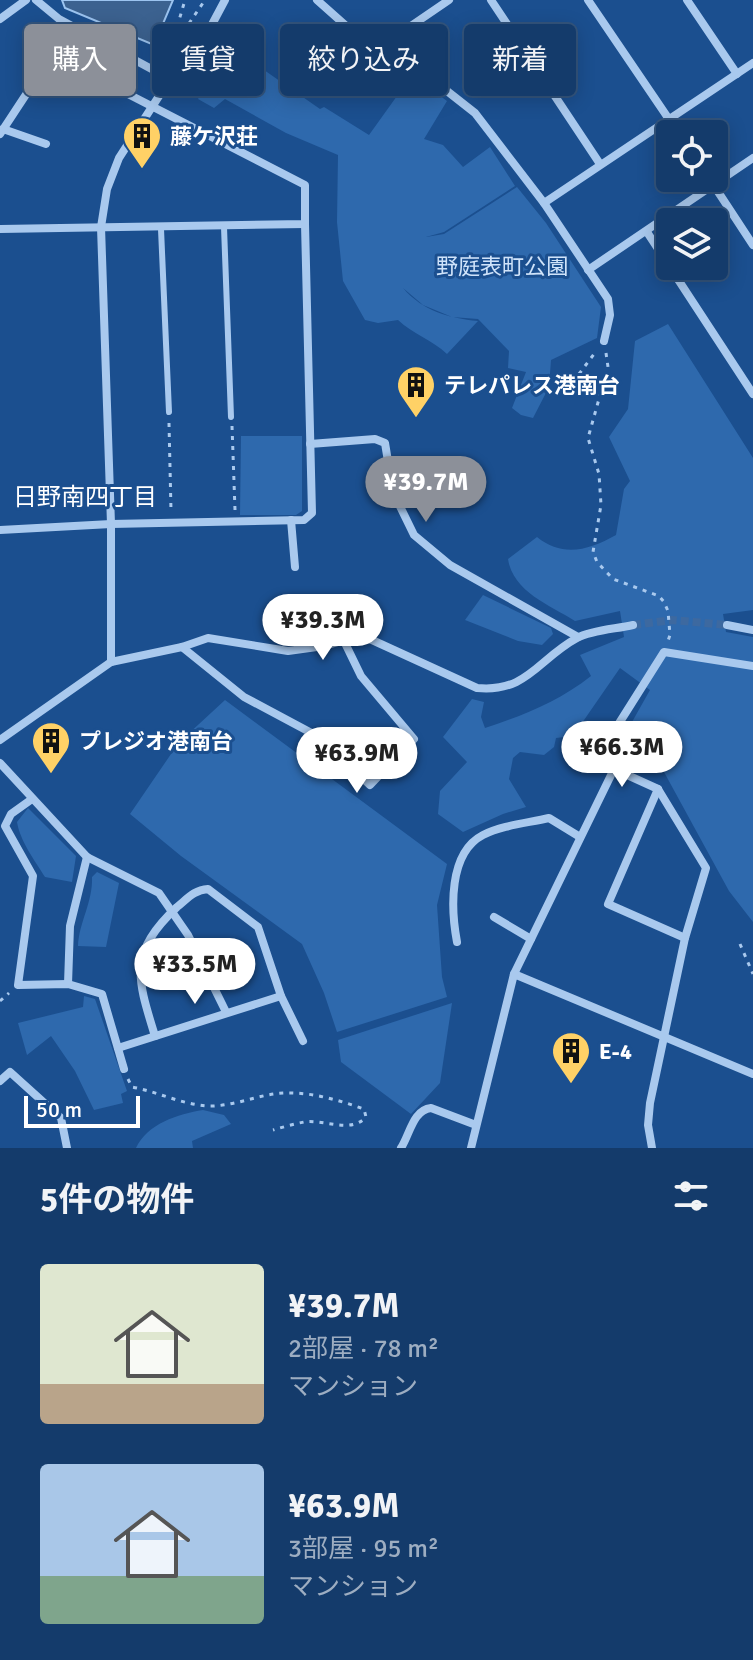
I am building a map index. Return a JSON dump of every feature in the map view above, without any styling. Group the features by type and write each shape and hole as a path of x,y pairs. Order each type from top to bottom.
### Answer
{"street":[{"path":"0,19 26,0"},
{"path":"36,0 59,19 152,69"},
{"path":"212,24 225,0"},
{"path":"317,0 344,24"},
{"path":"414,24 449,0"},
{"path":"491,0 600,164"},
{"path":"588,0 670,120 753,63"},
{"path":"687,0 737,74"},
{"path":"0,530 304,520 312,513 305,185 52,55 2,131 46,144"},
{"path":"448,92 475,113 544,203 608,299 610,315 604,341"},
{"path":"111,662 111,524 101,227 107,189 119,158 155,96"},
{"path":"544,203 656,129"},
{"path":"728,173 753,158"},
{"path":"588,270 647,232 699,192"},
{"path":"719,192 753,245"},
{"path":"0,229 161,229 305,224"},
{"path":"647,232 753,394"},
{"path":"310,444 375,439 385,443 393,492 414,535 450,565 578,637"},
{"path":"291,520 295,567"},
{"path":"0,740 111,662 182,647 208,638 288,651 356,637 372,640 477,688 494,690 514,685 578,637 633,625"},
{"path":"727,625 753,630"},
{"path":"182,647 244,697 319,737 370,785 414,739 361,676 344,641"},
{"path":"471,1148 514,974 614,769 611,736 664,652 753,666"},
{"path":"0,763 87,857 159,893 188,935 226,1012"},
{"path":"614,769 658,789 706,868 685,938 650,1103 648,1125 652,1148"},
{"path":"658,789 608,904 685,938"},
{"path":"32,799 11,814 5,826 33,876 18,985 68,984 102,994 124,1069"},
{"path":"457,942 452,898 455,881 462,858 479,836 549,818 580,837"},
{"path":"68,984 70,926 87,857"},
{"path":"155,1036 139,987 142,955 148,940 172,913 197,889 208,889 258,927 281,996 303,1041"},
{"path":"494,917 531,939"},
{"path":"514,974 753,1074"},
{"path":"118,1048 281,996"},
{"path":"0,1081 10,1072 61,1118 67,1148"},
{"path":"401,1148 423,1109 431,1108 476,1125"}],"lane":[{"path":"224,227 231,417"},
{"path":"161,229 169,412"}],"path":[{"path":"178,24 185,0"},
{"path":"189,24 205,0"},
{"path":"579,374 604,341"},
{"path":"604,341 608,367 588,438 599,474 601,505 593,552 597,562 613,579 659,596 664,602 670,635 664,652"},
{"path":"169,412 172,523"},
{"path":"231,417 236,522"},
{"path":"740,944 753,974"},
{"path":"124,1069 132,1087 159,1092 181,1103 213,1106 282,1093 317,1095 364,1109 366,1117 351,1125 307,1121 273,1130"}],"green space":[{"name":"野庭表町公園","path":"264,70 280,81 280,96 301,96 369,135 397,96 440,96 447,101 424,139 443,145 463,167 490,147 515,186 444,232 426,237 444,234 517,187 546,223 601,307 597,338 551,360 549,387 533,418 521,415 512,408 526,372 508,368 509,351 478,319 454,317 478,321 447,354 398,320 378,323 365,320 343,281 337,222 338,155 286,133 225,99 214,108 198,99 200,96 264,96"},
{"path":"668,324 753,458 753,610 723,614 726,632 753,637 753,922 729,891 664,772 622,751 623,738 650,690 620,668 573,736 556,738 554,747 544,755 520,752 513,758 509,779 526,807 463,832 438,814 440,791 467,762 443,737 472,699 484,702 481,717 485,728 527,713 591,676 580,655 624,637 620,611 575,621 525,589 511,570 508,559 537,537 557,548 576,550 616,535 624,489 630,481 609,437 628,409 635,341"},
{"path":"241,436 302,436 302,511 296,515 240,515"},
{"path":"483,595 551,628 553,634 542,645 518,641 465,620"},
{"path":"225,700 447,864 437,905 442,977 447,997 337,1032 302,944 181,856 130,814 186,736"},
{"path":"28,808 76,856 72,882 45,877 28,851 17,822"},
{"path":"97,872 119,883 106,947 78,946 92,877"},
{"path":"84,996 95,999 127,1091 121,1094 123,1103 94,1110 75,1071 51,1036 27,1055 18,1023 83,1007"},
{"path":"452,1003 440,1083 411,1114 341,1062 338,1040"},
{"path":"203,1110 224,1115 231,1124 192,1141 193,1148 136,1148 155,1126 174,1117"}],"shaded area":[{"path":"62,0 173,0 163,24 152,24 152,44 136,38 136,24 103,24 65,8"}],"tunnel":[{"path":"633,625 672,620 727,625"}],"place":[{"name":"藤ケ沢荘","path":"142,170"},
{"name":"テレパレス港南台","path":"416,419"},
{"name":"プレジオ港南台","path":"51,775"},
{"name":"E-4","path":"571,1085"}],"district":[{"name":"日野南四丁目","path":"85,497"}]}
